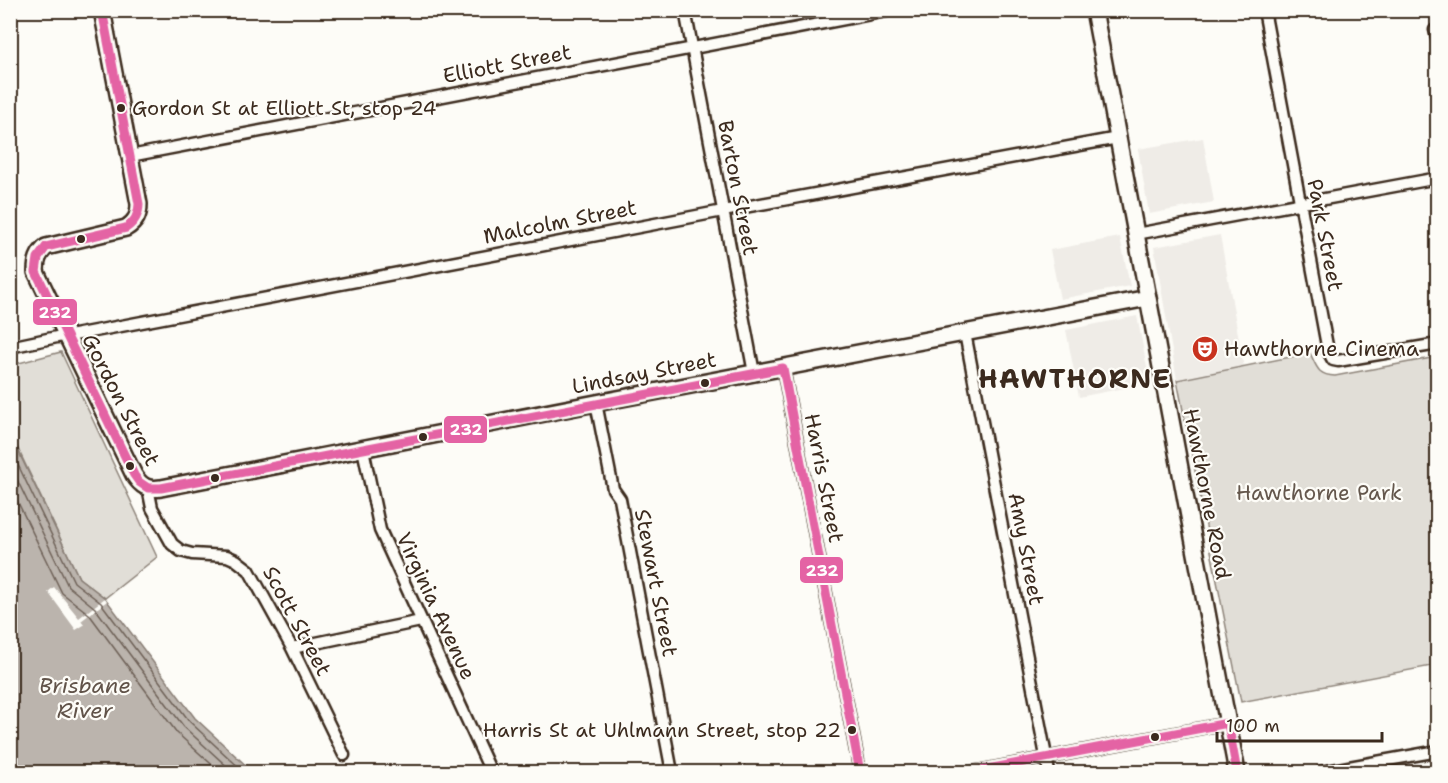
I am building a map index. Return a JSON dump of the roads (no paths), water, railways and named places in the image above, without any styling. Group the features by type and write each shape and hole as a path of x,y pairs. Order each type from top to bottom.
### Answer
{"street":[{"name":"Gordon Street","path":"102,10 139,204 137,217 126,228 50,245 42,251 38,258 36,272 134,475 148,488 152,508 172,544 181,551"},
{"name":"Barton Street","path":"684,10 754,373"},
{"name":"Elliott Street","path":"130,156 892,10"},
{"name":"Hawthorne Road","path":"1094,10 1238,772"},
{"name":"Park Street","path":"1264,10 1328,351 1333,360 1338,362 1437,344"},
{"path":"1435,30 1437,42"},
{"name":"Malcolm Street","path":"10,347 1118,138"},
{"path":"1136,234 1437,178"},
{"name":"Lindsay Street","path":"148,488 1149,298"},
{"name":"Amy Street","path":"965,333 1048,772"},
{"name":"Harris Street","path":"783,368 860,772"},
{"name":"Stewart Street","path":"596,403 613,489 620,499 672,772"},
{"name":"Virginia Avenue","path":"363,449 380,530 491,772"},
{"name":"Scott Street","path":"181,551 227,556 249,570 344,755"},
{"path":"291,648 421,621"},
{"path":"972,772 1228,723"},
{"path":"1321,772 1437,751"}],"water":[{"name":"Brisbane River","path":"10,434 79,578 105,598 195,718 253,772 11,772"}],"place":[{"name":"Gordon St at Elliott St, stop 24","path":"121,108"},
{"name":"Hawthorne Cinema","path":"1205,349"},
{"name":"Harris St at Uhlmann Street, stop 22","path":"852,730"}],"district":[{"name":"HAWTHORNE","path":"1075,379"}],"park label":[{"name":"Hawthorne Park","path":"1319,493"}]}
